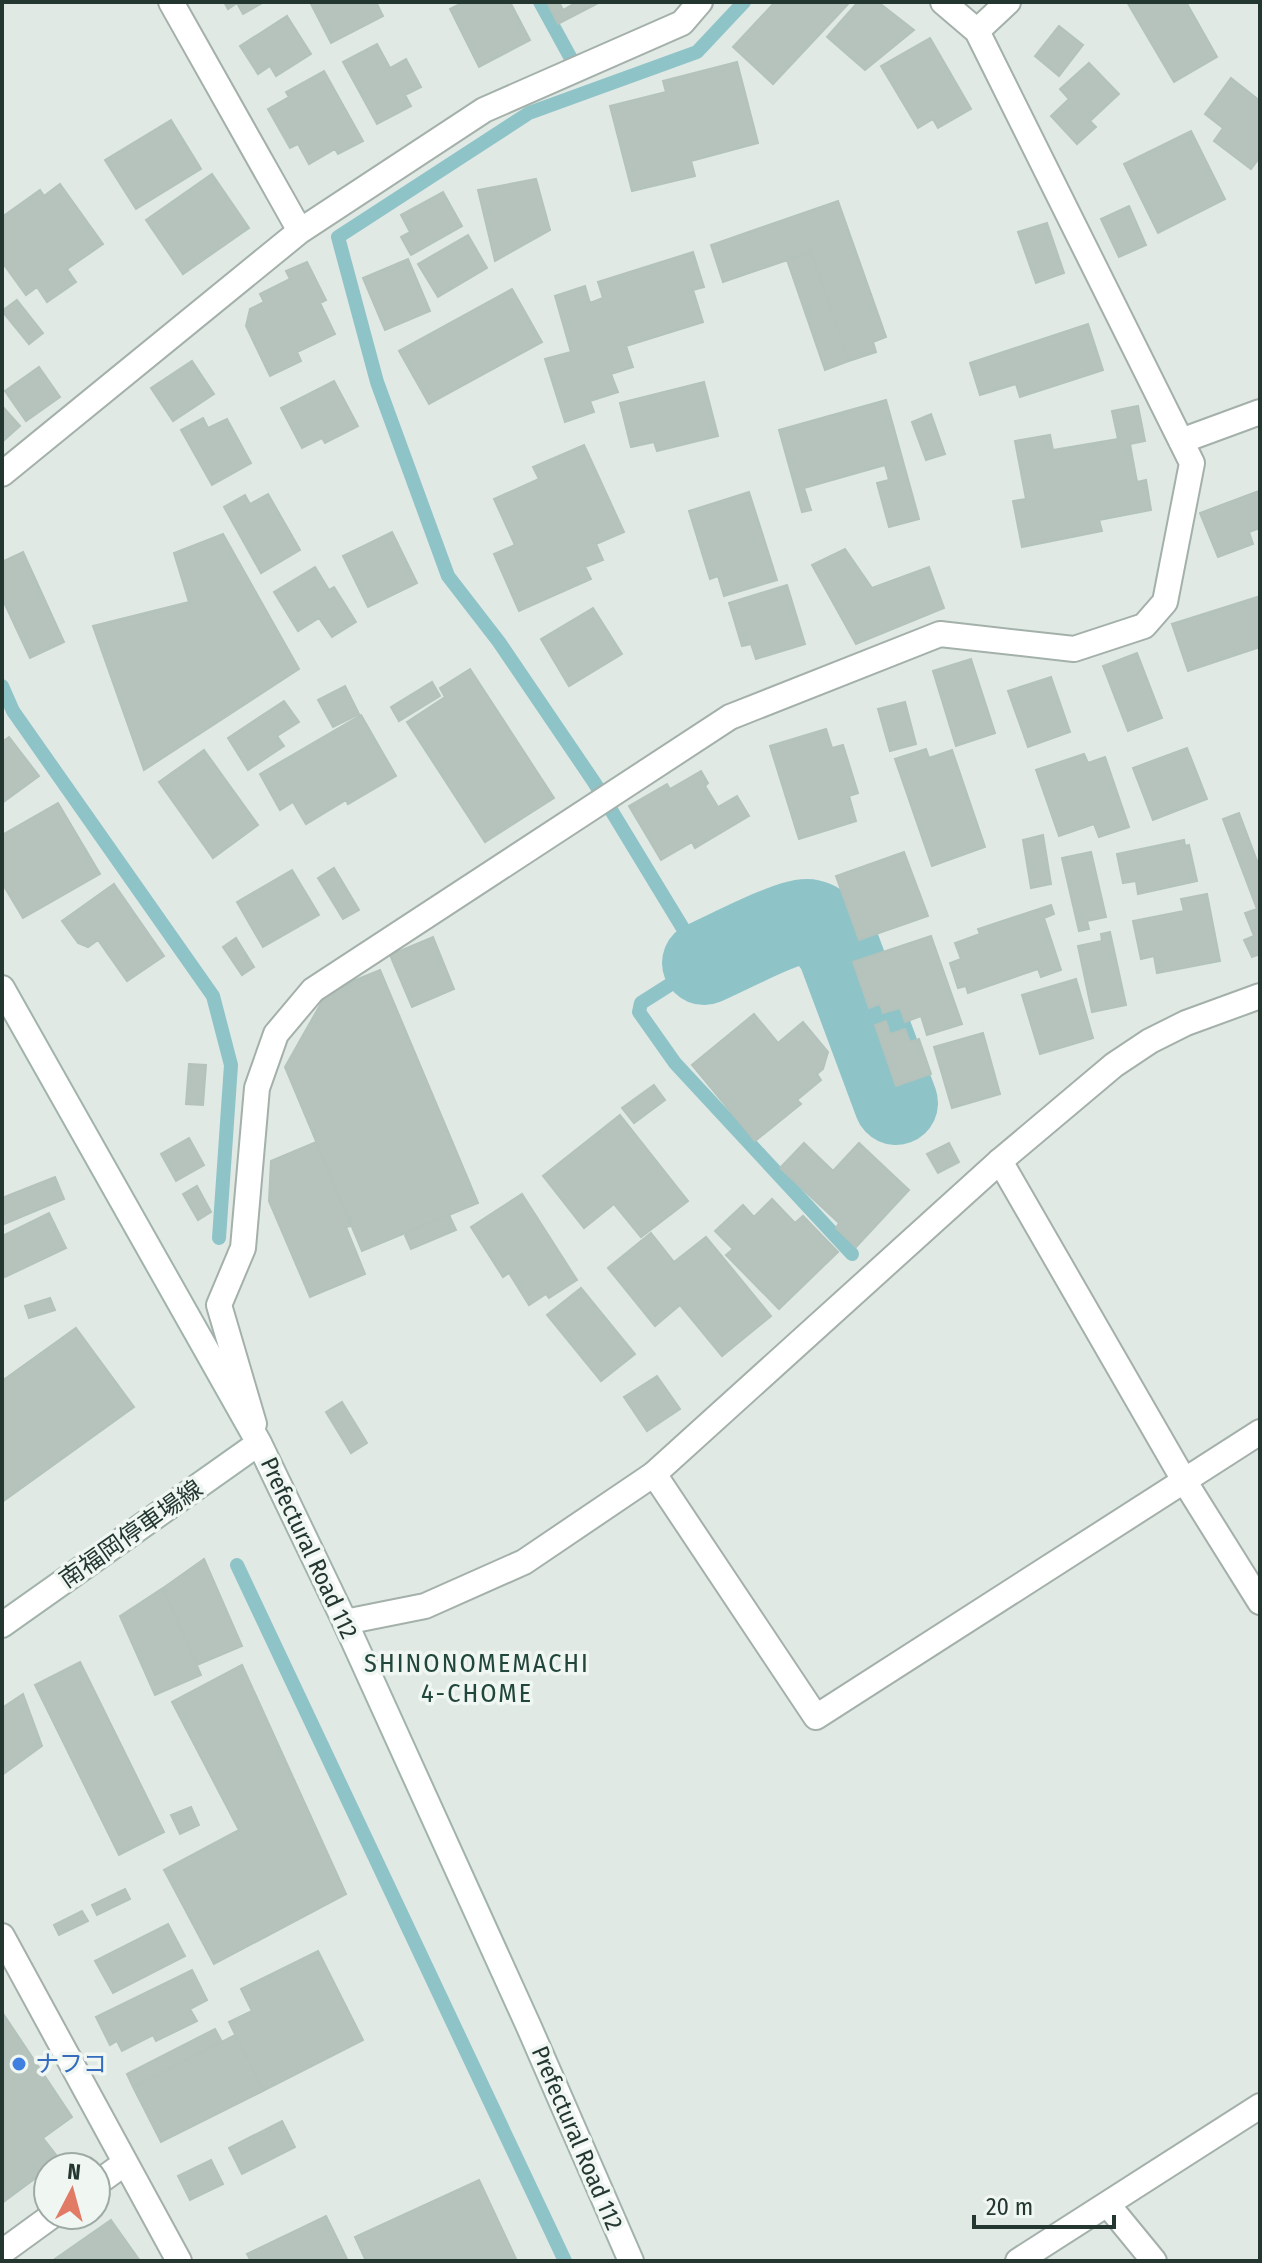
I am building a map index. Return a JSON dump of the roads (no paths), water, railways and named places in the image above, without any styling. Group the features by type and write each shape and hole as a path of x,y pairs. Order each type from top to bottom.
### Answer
{"street":[{"path":"171,2 300,231"},
{"path":"2,474 300,231 484,110 682,23 700,2"},
{"path":"259,1443 219,1305 243,1248 257,1088 276,1034 313,990 730,717 940,634 1074,649 1144,626 1165,602 1192,463 977,31 943,2"},
{"path":"977,31 1008,2"},
{"path":"1181,441 1260,412"},
{"name":"Prefectural Road 112","path":"2,988 259,1443 345,1622 523,2012 631,2261"},
{"path":"345,1622 425,1606 524,1562 654,1474 1000,1161 1114,1065 1150,1041 1186,1023 1260,996"},
{"path":"1000,1161 1185,1482 1260,1602"},
{"path":"654,1474 816,1717 1260,1432"},
{"name":"南福岡停車場線","path":"2,1625 259,1443"},
{"path":"2,1936 179,2261"},
{"path":"1018,2261 1260,2106"},
{"path":"112,2172 125,2163"},
{"path":"1108,2205 1154,2261"},
{"path":"2,2252 32,2230"}],"waterway":[{"path":"540,2 580,75"},
{"path":"744,2 697,52 529,113 338,237 377,382 448,576 499,642 594,782 704,963 641,1003 639,1012 675,1063 852,1254"},
{"path":"2,686 13,711 213,996 231,1065 219,1238"},
{"path":"704,963 787,926 808,921 818,925 839,950 896,1103"},
{"path":"237,1565 565,2261"}],"place":[{"name":"ナフコ","path":"19,2064"}],"district":[{"name":"SHINONOMEMACHI 4-CHOME","path":"477,1678"}]}
